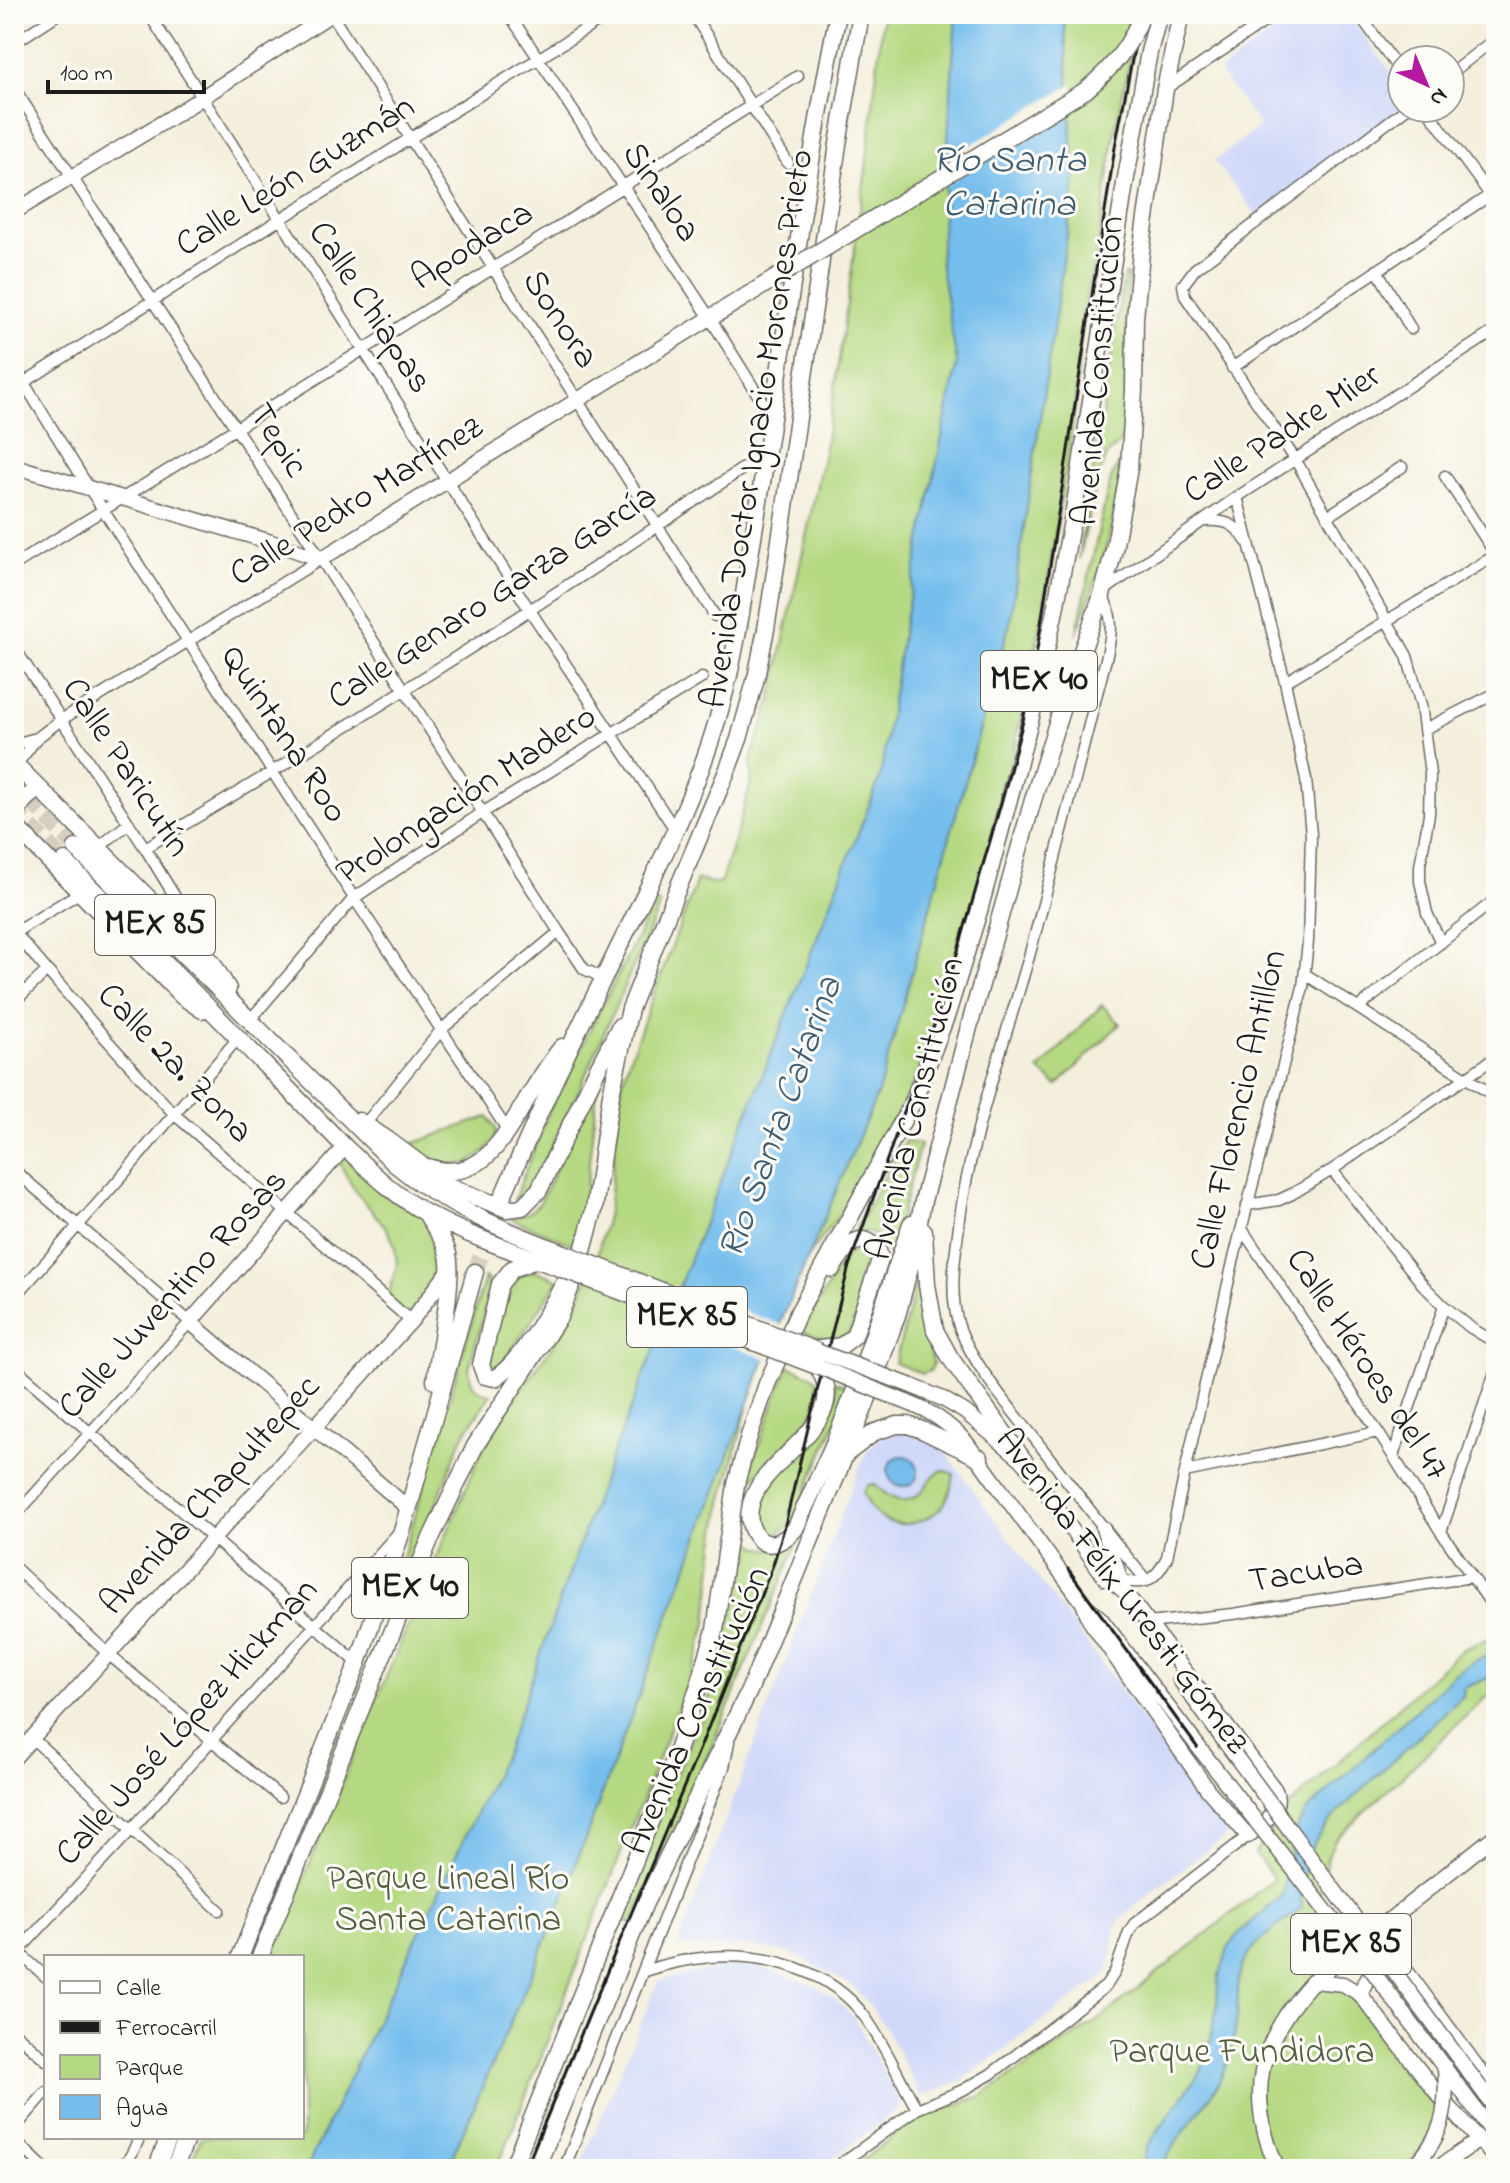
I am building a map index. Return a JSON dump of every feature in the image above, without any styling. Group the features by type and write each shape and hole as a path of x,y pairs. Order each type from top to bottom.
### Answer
{"highway":[{"name":"Avenida Doctor Ignacio Morones Prieto","path":"502,1198 541,1108 676,831 722,705 775,411 806,186 838,14"},
{"name":"Avenida Doctor Ignacio Morones Prieto","path":"261,1955 429,1542 475,1446 559,1317 573,1285 589,1233 611,1094 630,1009 727,771 756,678 781,534 838,144 861,14"},
{"path":"710,318 1086,90 1121,55 1142,14"},
{"name":"Avenida Constitución","path":"512,2169 670,1772 700,1682 715,1630 736,1484 767,1384 799,1311 914,1100 979,911 1041,673 1071,525 1125,183 1159,14"},
{"name":"Avenida Constitución","path":"535,2169 645,1903 755,1677 885,1354 898,1312 923,1201 1033,800 1114,550 1126,491 1134,390 1137,286 1165,89 1181,14"},
{"path":"17,762 39,789 212,962 234,1002"},
{"path":"39,789 20,804 14,826 183,997 219,1017"},
{"name":"MEX 85","path":"76,848 395,1164 441,1198 560,1260"},
{"name":"MEX 85","path":"65,861 345,1147 394,1192 426,1213 536,1260 560,1260"},
{"path":"346,1117 365,1124 451,1187 497,1206 515,1209 529,1202 543,1183 630,1009"},
{"path":"423,1166 448,1171 471,1167 490,1155 542,1075 583,1020"},
{"path":"799,1311 855,1241 870,1242 879,1253 880,1260 854,1336 816,1358 828,1389 827,1403 821,1416 766,1476 753,1496 751,1525 758,1539 764,1542 779,1542 795,1529 836,1439 902,1247 923,1201"},
{"path":"923,1201 927,1285 935,1330 951,1359 1025,1462"},
{"path":"426,1213 445,1245 449,1271 428,1435"},
{"path":"536,1260 512,1269 503,1278 497,1292 481,1365 489,1379 503,1374 540,1324 589,1233"},
{"name":"Avenida Félix Uresti Gómez","path":"560,1260 816,1358"},
{"name":"MEX 40","path":"241,1955 358,1663 403,1528 475,1272"},
{"path":"845,1455 875,1432 908,1425 980,1458"},
{"path":"535,2169 571,2023"},
{"path":"156,2169 168,2139"},
{"path":"174,2169 186,2139"}],"main road":[{"path":"14,212 175,115 331,14"},
{"name":"Calle Pedro Martínez","path":"321,559 710,318"},
{"path":"14,466 321,559"},
{"path":"241,533 253,529 303,543 309,540"},
{"name":"Calle Juventino Rosas","path":"190,1322 345,1147"},
{"name":"Avenida Chapultepec","path":"14,1758 34,1741 317,1430 411,1321 449,1271"},
{"path":"190,1322 408,1508"},
{"name":"Avenida Félix Uresti Gómez","path":"816,1358 912,1386 943,1399 965,1412 1025,1462 1103,1574 1121,1589 1496,2109"},
{"name":"Avenida Félix Uresti Gómez","path":"816,1358 931,1412 950,1425 980,1458 1083,1603 1100,1618 1496,2137"},
{"path":"1083,1603 1090,1621 1208,1790 1248,1836 1276,1809 1278,1796 1121,1589 1103,1528"},
{"path":"14,1769 34,1741"},
{"path":"1278,2169 1265,2138 1259,2102 1261,2076 1279,2024 1313,1981 1496,1835"},
{"path":"1376,1930 1496,2093"},
{"path":"1360,1994 1375,1967 1384,1962 1401,1962"},
{"path":"1313,1981 1343,1984 1360,1994 1436,2092 1496,2159"},
{"path":"1412,2169 1435,2141 1443,2123 1446,2108 1444,2067"},
{"path":"1436,2169 1496,2129"}],"street":[{"path":"14,43 58,14"},
{"name":"Calle Chiapas","path":"149,14 529,609 676,831"},
{"name":"Sonora","path":"331,14 715,616"},
{"name":"Sinaloa","path":"509,14 763,403"},
{"name":"Calle León Guzmán","path":"14,389 610,14"},
{"path":"693,14 788,163"},
{"path":"1165,89 1276,14"},
{"path":"1359,14 1386,52"},
{"path":"1466,61 1496,38"},
{"name":"Apodaca","path":"14,565 798,76"},
{"name":"Tepic","path":"14,88 309,540 559,932 584,969 603,978"},
{"path":"1386,124 1195,269 1183,285 1185,296 1295,459 1407,656 1425,729 1430,795 1420,881 1427,913 1441,943"},
{"path":"1232,368 1494,196 1438,124"},
{"path":"1377,270 1411,329"},
{"name":"Calle Padre Mier","path":"1102,593 1237,497 1496,330"},
{"name":"Quintana Roo","path":"14,367 354,898 508,1131"},
{"name":"Calle Genaro Garza García","path":"145,848 404,689 745,467"},
{"path":"1328,516 1402,467"},
{"path":"1285,682 1496,555 1445,476"},
{"name":"Calle Florencio Antillón","path":"1147,1581 1162,1568 1167,1557 1247,1205 1305,974 1311,893 1310,806 1285,682 1237,497"},
{"path":"1203,521 1223,521 1233,525 1251,549"},
{"name":"Calle Pedro Martínez","path":"17,762 37,738 61,720 321,559"},
{"path":"1102,593 1112,624 1107,655 1045,898 978,1125 962,1195 953,1298 959,1325 980,1366 1147,1581 1121,1589"},
{"name":"Calle Paricutín","path":"14,647 145,848 212,962"},
{"name":"Prolongación Madero","path":"251,1019 354,898 482,813 702,678"},
{"path":"1425,729 1496,693"},
{"name":"Calle Pedro Martínez","path":"14,744 37,738"},
{"path":"14,786 17,762"},
{"path":"98,848 129,823"},
{"path":"14,933 79,893"},
{"path":"1358,1008 1496,899"},
{"path":"365,1124 442,1029 559,932"},
{"name":"Calle 2a. Zona","path":"14,933 174,1114 411,1321"},
{"path":"14,1002 47,971"},
{"path":"1305,974 1496,1097"},
{"path":"14,1298 238,1038"},
{"path":"1247,1205 1279,1200 1292,1194 1496,1057"},
{"path":"14,1170 190,1322"},
{"path":"1332,1170 1423,1285 1471,1328 1496,1343"},
{"name":"Calle Héroes del 47","path":"1242,1229 1496,1611"},
{"path":"1393,1456 1444,1306"},
{"name":"Calle Juventino Rosas","path":"14,1517 190,1322"},
{"path":"14,1367 358,1663"},
{"path":"1441,1532 1496,1369"},
{"path":"1185,1472 1378,1432"},
{"name":"Calle José López Hickman","path":"15,1952 131,1830 403,1528"},
{"path":"14,1567 111,1657 280,1797"},
{"name":"Tacuba","path":"1148,1623 1233,1614 1472,1577"},
{"path":"564,2169 724,1767 731,1729"},
{"path":"34,1741 219,1910"},
{"path":"833,2169 917,2109 963,2090 991,2074 1106,1986 1115,1972 1134,1924 1248,1836"},
{"path":"15,1952 44,1975"},
{"path":"644,1971 710,1957 741,1956 807,1971 833,1985 866,2018 917,2109"},
{"path":"14,2032 44,2058"},
{"path":"14,2129 44,2094"},
{"path":"14,2139 45,2169"},
{"path":"120,2169 139,2140"}],"shaded area":[{"path":"1297,14 1348,14 1386,65 1386,119 1257,215 1214,161 1260,126 1219,72"},
{"path":"910,1430 939,1444 1228,1834 1135,1905 1116,1925 1107,1974 963,2080 921,2097 885,2027 850,1984 793,1954 749,1946 677,1947 861,1463 868,1449 880,1438"},
{"path":"729,1966 758,1967 786,1975 817,1987 835,1999 854,2017 902,2106 819,2169 579,2169 659,1980"}],"green space":[{"name":"Parque Lineal Río Santa Catarina","path":"883,14 1140,14 1116,125 1097,253 1083,307 1075,408 1042,620 1007,784 983,876 926,1055 873,1170 796,1272 752,1390 722,1502 707,1623 696,1662 497,2169 188,2169 200,2139 304,2139 304,1955 273,1955 483,1448 569,1322 597,1255 608,1212 622,1083 628,1063 697,880 720,884 752,778 751,760 771,700 823,457 866,169"},
{"path":"1124,275 1128,275 1125,424 1120,443 1107,455 1098,476 1079,559"},
{"path":"1119,464 1119,496 1101,567 1076,635 1107,493"},
{"path":"655,902 660,905 579,1090 538,1175 523,1198 514,1200 551,1106"},
{"path":"1102,1005 1120,1024 1057,1086 1039,1070"},
{"path":"598,1081 584,1208 574,1245 511,1219 528,1213 539,1204"},
{"path":"488,1117 496,1129 494,1140 467,1164 434,1164 411,1144"},
{"path":"905,1141 920,1145 890,1256 876,1236 866,1232 853,1233"},
{"path":"345,1147 426,1213 449,1271 411,1321 387,1300 397,1264 394,1243 385,1226 355,1191 336,1157"},
{"path":"861,1246 871,1253 873,1261 851,1331 837,1343 802,1331 846,1255"},
{"path":"921,1263 926,1330 933,1364 931,1370 923,1374 895,1363"},
{"path":"537,1271 559,1280 497,1372 487,1368 506,1289 520,1276"},
{"path":"485,1277 490,1291 469,1368 474,1386 491,1394 462,1438 428,1524 387,1611"},
{"path":"788,1366 811,1375 817,1381 820,1399 807,1425 743,1489"},
{"path":"835,1382 851,1387 792,1524 775,1536 767,1537 761,1532 755,1513 764,1486 825,1422 836,1396"},
{"path":"943,1470 954,1474 944,1504 929,1517 909,1524 888,1522 879,1517 863,1492 868,1485 875,1484 890,1497 908,1500 920,1493"},
{"path":"739,1528 752,1542 766,1549 782,1547 800,1537 632,1924 615,1917 704,1714 731,1614"},
{"name":"Parque Fundidora","path":"1496,1636 1496,1692 1486,1697 1334,1841 1327,1859 1316,1913 1344,1950 1325,1967 1354,1999 1438,2111 1430,2140 1405,2169 851,2169 917,2118 979,2097 1100,2019 1274,1879 1255,1853 1287,1808 1461,1650"}],"water":[{"name":"Río Santa Catarina","path":"956,14 1064,14 1075,182 1010,622 879,1090 765,1359 556,1917 447,2169 306,2169 506,1751 601,1484 880,778 903,629 957,363 940,261"},
{"path":"903,1456 914,1460 918,1471 914,1482 903,1486 892,1482 888,1471 892,1460"},
{"path":"1496,1652 1496,1675 1464,1688 1463,1696 1322,1831 1307,1862 1302,1908 1265,1937 1243,1964 1235,2033 1219,2082 1174,2145 1163,2169 1140,2169 1147,2147 1201,2071 1208,2053 1217,2007 1218,1980 1228,1949 1239,1933 1281,1897 1293,1834 1306,1812 1456,1673"}],"pier":[{"path":"1073,84 1074,107 941,187 942,162"},
{"path":"675,1286 784,1326 769,1360 662,1320"}],"tunnel":[{"path":"14,784 76,848"},
{"path":"14,809 65,861"},
{"path":"475,1272 497,1211"}],"railway":[{"path":"525,2169 773,1565 849,1266 952,971 1004,793 1036,656 1115,147 1141,14"},
{"path":"1068,1569 1226,1787 1496,2134"}]}
